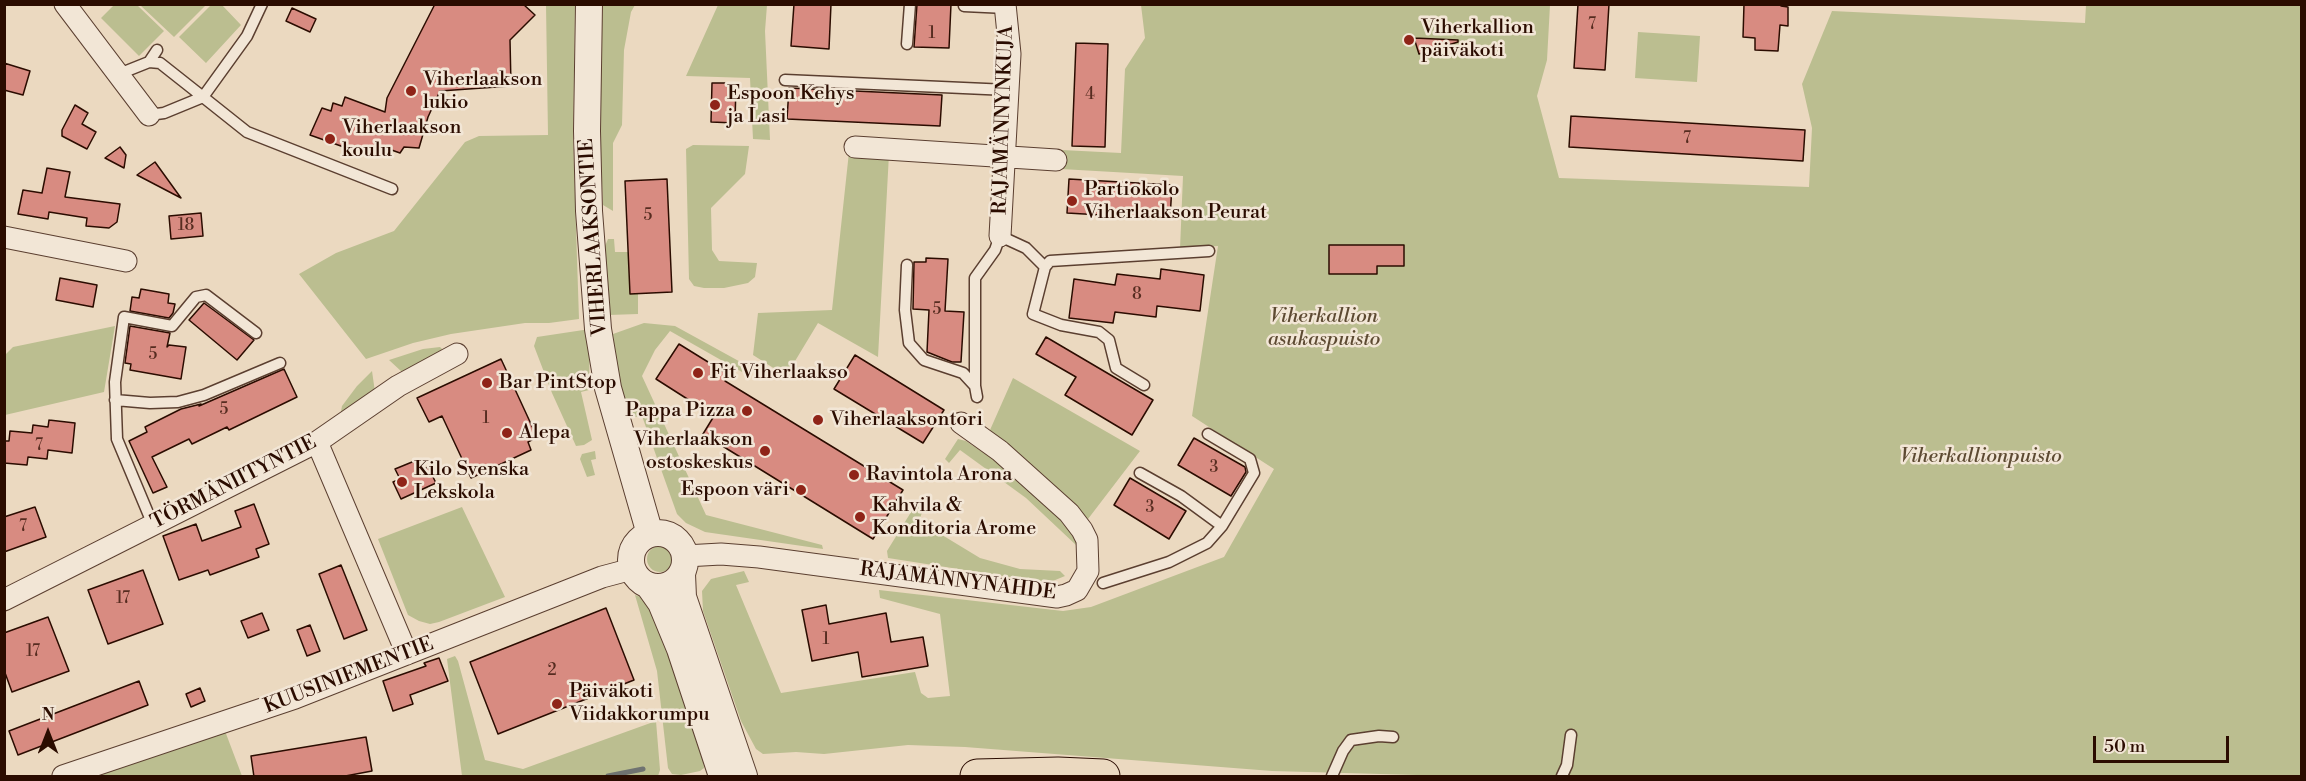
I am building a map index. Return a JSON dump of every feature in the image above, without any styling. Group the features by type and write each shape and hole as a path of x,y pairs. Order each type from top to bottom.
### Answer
{"main road":[{"path":"977,777 1058,774 1103,777"}],"street":[{"path":"65,4 149,116"},
{"name":"VIHERLAAKSONTIE","path":"589,4 587,131 589,211 598,329 611,399 650,534"},
{"name":"RAJAMÄNNYNKUJA","path":"1000,236 1010,54 1005,6"},
{"path":"855,147 1056,160"},
{"path":"4,237 126,261"},
{"name":"TÖRMÄNIITYNTIE","path":"4,600 318,442 398,386 457,354"},
{"name":"RAJAMÄNNYNAHDE","path":"683,565 721,554 759,556 1057,597 1077,590 1088,571 1087,540 1082,530 1069,513 1000,451 961,423"},
{"path":"318,442 407,654"},
{"path":"722,777 680,649 661,603 641,577 631,559 639,540 650,534 660,533 674,538 681,544 683,597 744,777"},
{"path":"641,577 657,587 669,585 683,565"},
{"name":"KUUSINIEMENTIE","path":"63,777 295,698 602,578 641,577"}],"lane":[{"path":"149,116 164,113 203,97 247,36 262,4"},
{"path":"907,44 910,4"},
{"path":"964,6 1005,6"},
{"path":"149,62 157,50"},
{"path":"119,74 149,62 160,63 247,132 392,189"},
{"path":"785,80 1008,90"},
{"path":"908,265 905,309 909,343 924,360 963,373 976,392 975,278 995,250 1000,236 1026,248 1045,267"},
{"path":"1144,385 1116,368 1109,340 1099,332 1061,325 1033,314 1045,267 1050,261 1209,251"},
{"path":"153,525 117,439 116,382 124,317 172,326 196,297 206,295 256,333"},
{"path":"116,400 150,403 178,402 204,395 280,363"},
{"path":"1104,583 1169,562 1207,543 1222,526 1254,473 1250,459 1208,434"},
{"path":"1140,473 1181,496 1222,526"},
{"path":"1562,777 1567,765 1571,735"},
{"path":"1332,777 1343,751 1351,740 1378,736 1393,737"}],"green space":[{"path":"114,5 137,5 164,31 139,56 101,18"},
{"path":"140,5 206,5 174,37"},
{"path":"211,5 222,5 241,25 206,63 179,37"},
{"path":"546,5 575,5 573,137 579,319 525,323 451,334 413,343 366,359 299,274 336,253 394,231 465,142 479,136 548,135"},
{"path":"603,5 635,5 631,12 624,50 622,125 613,143 613,211 603,205 598,89"},
{"path":"718,5 767,5 765,31 770,140 753,139 750,78 686,76"},
{"name":"Viherkallionpuisto","path":"1141,5 1550,5 1547,60 1537,96 1559,178 1809,187 1812,128 1802,84 1832,11 2085,23 2086,5 2301,5 2301,776 1453,776 1272,771 965,747 908,745 824,754 796,752 763,754 756,749 741,721 703,611 702,591 711,579 744,571 749,582 736,585 781,693 915,672 921,693 928,698 950,696 940,614 880,598 879,590 1063,611 1091,607 1224,557 1274,469 1192,416 1218,246 1180,249 1183,176 1061,169 1062,150 1121,153 1125,69 1145,38"},
{"path":"1638,32 1700,36 1697,82 1635,78"},
{"path":"693,145 749,146 745,174 711,208 712,250 719,261 757,263 755,277 748,283 724,288 704,288 694,286 689,279 686,149"},
{"path":"849,152 889,154 878,357 818,323 786,376 753,355 758,313 832,310"},
{"path":"608,239 614,239 615,252 628,252 638,293 638,314 609,315 605,246"},
{"path":"644,323 675,326 746,365 742,372 670,331 655,350 642,376 706,515 822,545 823,549 705,532 686,523 677,514 642,416 635,417 619,391 613,334"},
{"path":"115,326 104,392 5,415 5,355 13,347"},
{"path":"590,329 589,390 581,392 592,440 584,445 576,446 534,346 537,337"},
{"path":"440,347 442,349 439,355 402,372 389,360 423,349"},
{"path":"372,371 375,392 340,417 342,406"},
{"path":"1013,378 1140,451 1088,519 990,430"},
{"path":"958,439 966,441 1012,472 1070,529 1077,542 1076,545 1026,498 960,450 949,463 945,459"},
{"path":"595,451 596,459 591,460 595,475 587,477 580,459 582,454"},
{"path":"916,504 925,504 919,521 980,558 1020,569 1060,571 1065,576 1048,583 888,558 887,551"},
{"path":"462,507 505,597 439,622 430,624 419,621 408,615 378,539"},
{"path":"660,546 670,549 673,559 670,569 660,572 650,569 647,559 650,549"},
{"path":"635,595 641,597 659,624 703,755 704,768 700,771 681,775 672,774 668,768 657,671"},
{"path":"455,656 485,760 523,769 656,721 660,770 658,776 462,776 447,659"},
{"path":"225,731 242,776 104,776 103,774"}],"building":[{"path":"435,4 523,4 535,15 510,40 511,86 440,91 428,117 419,148 404,147 400,153 386,148 385,154 373,151 369,156 310,135 322,108 331,111 333,103 342,106 345,97 385,112 387,98"},
{"path":"794,4 831,4 829,49 791,46"},
{"path":"917,4 951,4 949,48 914,47"},
{"path":"1578,4 1609,4 1605,70 1574,68"},
{"path":"1744,4 1781,4 1781,6 1788,7 1788,26 1780,25 1778,51 1755,50 1755,38 1743,37"},
{"path":"292,8 316,19 310,32 286,21"},
{"path":"1414,38 1458,40 1458,42 1419,54"},
{"path":"1076,43 1108,44 1105,147 1072,146"},
{"path":"4,63 30,71 23,95 4,90"},
{"path":"712,83 736,83 735,123 711,122"},
{"path":"789,88 942,95 940,126 787,119"},
{"path":"75,105 88,113 82,124 96,132 87,149 62,136 62,130"},
{"path":"1571,116 1805,130 1803,161 1569,147"},
{"path":"120,147 126,155 124,168 105,158"},
{"path":"155,162 181,198 137,175"},
{"path":"47,168 70,172 65,197 120,204 117,222 109,228 86,226 87,218 49,212 48,219 18,214 23,190 42,193"},
{"path":"667,179 672,292 630,294 625,181"},
{"path":"1069,179 1172,185 1170,219 1067,213"},
{"path":"201,213 203,236 171,239 169,216"},
{"path":"1329,245 1404,245 1404,266 1377,266 1377,274 1329,274"},
{"path":"926,258 948,259 945,311 964,312 961,362 952,362 927,352 929,310 913,309 914,262 926,262"},
{"path":"1161,269 1204,275 1200,311 1157,306 1156,317 1115,312 1113,323 1069,318 1074,279 1115,285 1117,274 1160,279"},
{"path":"60,278 97,285 93,307 56,300"},
{"path":"141,289 169,294 168,303 175,304 169,318 130,311 132,297 139,298"},
{"path":"204,303 254,340 237,360 189,320"},
{"path":"130,326 170,333 167,347 169,345 186,347 181,379 130,370 131,364 125,363"},
{"path":"1046,337 1153,400 1132,435 1065,395 1076,377 1036,354"},
{"name":"Viherlaakson ostoskeskus","path":"679,344 729,375 725,381 903,490 873,539 703,434 714,416 656,379"},
{"path":"855,355 944,410 923,443 834,389"},
{"path":"501,359 537,437 528,442 531,450 471,478 442,416 429,422 417,398"},
{"path":"284,369 297,397 229,430 227,427 192,444 189,439 152,457 167,487 153,493 129,441 147,432 145,427 181,409 201,404 199,406"},
{"path":"49,420 75,423 72,453 48,450 47,459 28,457 27,465 4,463 4,441 9,441 10,431 32,433 33,425 48,427"},
{"path":"1194,438 1245,467 1246,472 1231,496 1178,465"},
{"path":"417,460 422,470 428,467 436,483 401,499 393,482 400,479 395,469"},
{"path":"1130,478 1186,511 1169,539 1114,505"},
{"path":"254,504 269,544 256,549 259,557 210,575 208,570 179,580 163,536 196,524 202,541 241,527 235,511"},
{"path":"35,507 46,537 4,552 4,517"},
{"path":"341,565 367,630 344,639 319,574"},
{"path":"143,570 163,624 108,644 88,590"},
{"path":"826,605 829,624 886,613 891,642 923,637 928,666 862,677 858,652 812,661 802,610"},
{"path":"606,608 634,680 498,734 470,662"},
{"path":"262,613 269,630 248,638 241,621"},
{"path":"48,617 69,671 12,692 4,670 4,633"},
{"path":"310,625 320,651 307,656 297,630"},
{"path":"439,658 448,681 410,695 413,704 393,711 383,681 426,666 424,663"},
{"path":"139,681 148,705 18,755 9,731"},
{"path":"200,688 205,701 191,707 186,694"},
{"path":"366,737 372,771 340,777 254,777 251,756"}],"waterway":[{"path":"608,776 643,769"}],"place":[{"name":"Viherkallion päiväkoti","path":"1409,40"},
{"name":"Viherlaakson lukio","path":"411,91"},
{"name":"Espoon Kehys ja Lasi","path":"715,105"},
{"name":"Viherlaakson koulu","path":"330,139"},
{"name":"Partiokolo Viherlaakson Peurat","path":"1072,201"},
{"name":"Fit Viherlaakso","path":"698,373"},
{"name":"Bar PintStop","path":"487,383"},
{"name":"Pappa Pizza","path":"747,411"},
{"name":"Viherlaaksontori","path":"818,420"},
{"name":"Alepa","path":"507,433"},
{"name":"Viherlaakson ostoskeskus","path":"765,451"},
{"name":"Ravintola Arona","path":"854,475"},
{"name":"Kilo Svenska Lekskola","path":"402,482"},
{"name":"Espoon väri","path":"801,490"},
{"name":"Kahvila & Konditoria Arome","path":"860,517"},
{"name":"Päiväkoti Viidakkorumpu","path":"557,704"}],"park label":[{"name":"Viherkallion asukaspuisto","path":"1324,328"}]}
